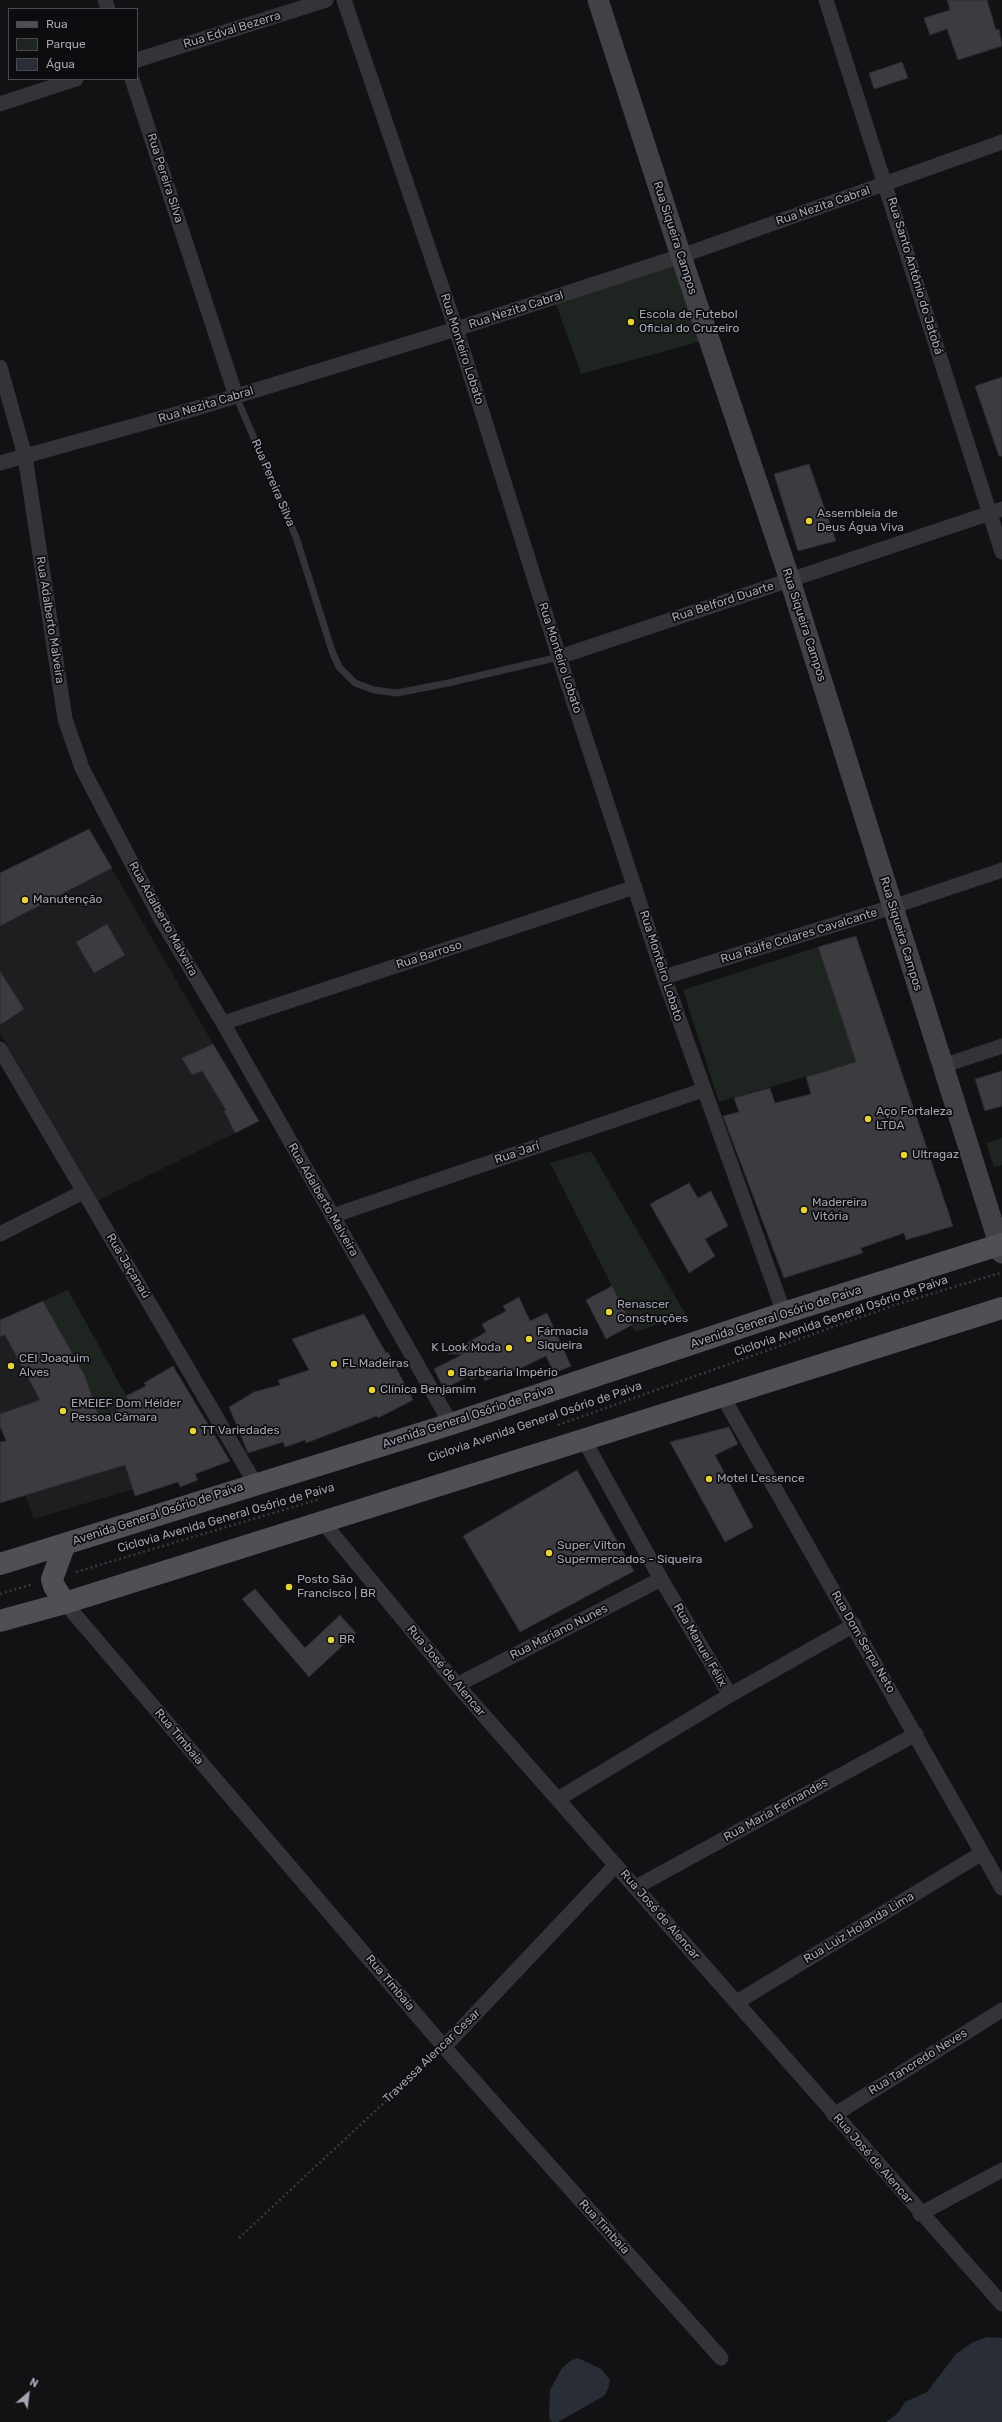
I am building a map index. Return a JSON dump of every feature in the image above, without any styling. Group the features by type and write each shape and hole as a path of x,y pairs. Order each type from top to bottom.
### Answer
{"main road":[{"name":"Avenida General Osório de Paiva","path":"0,1564 255,1483 451,1424 784,1313 1001,1247"},
{"path":"0,1622 723,1397 886,1343 1002,1308"},
{"path":"65,1544 52,1579 54,1586 65,1603"}],"street":[{"name":"Rua Edval Bezerra","path":"138,60 326,0"},
{"name":"Rua Monteiro Lobato","path":"344,0 456,329 559,657 664,977 703,1090 784,1313"},
{"name":"Rua Siqueira Campos","path":"598,0 681,256 790,580 942,1066 1001,1247"},
{"name":"Rua Santo Antônio do Jatobá","path":"826,0 996,511 1002,552"},
{"path":"0,104 73,80"},
{"name":"Rua Pereira Silva","path":"132,80 236,396"},
{"name":"Rua Nezita Cabral","path":"0,463 236,396 456,329 681,256 1002,142"},
{"name":"Rua Adalberto Malveira","path":"0,368 25,456 65,719 73,746 162,921 223,1023 451,1424"},
{"name":"Rua Belford Duarte","path":"559,657 996,511"},
{"name":"Rua Ralfe Colares Cavalcante","path":"664,977 892,907 1002,870"},
{"name":"Rua Barroso","path":"223,1023 635,887"},
{"path":"942,1066 1002,1046"},
{"name":"Rua Jaçanaú","path":"0,1049 255,1483"},
{"name":"Rua Jarí","path":"332,1216 703,1090"},
{"path":"0,1234 84,1192"},
{"name":"Rua Dom Serpa Neto","path":"723,1397 916,1734 1002,1888"},
{"name":"Rua Manuel Félix","path":"558,1799 730,1696 661,1579 584,1440"},
{"name":"Rua José de Alencar","path":"322,1521 456,1685 737,2002 920,2214 1002,2304"},
{"name":"Rua Mariano Nunes","path":"456,1685 661,1579"},
{"name":"Rua Timbaia","path":"65,1603 444,2046 720,2358"},
{"path":"730,1696 854,1625"},
{"name":"Rua Maria Fernandes","path":"636,1887 916,1734"},
{"name":"Rua Luiz Holanda Lima","path":"737,2002 982,1853"},
{"name":"Travessa Alencar Cesar","path":"444,2046 616,1865"},
{"name":"Rua Tancredo Neves","path":"834,2115 1002,2010"},
{"path":"920,2214 1002,2170"}],"lane":[{"name":"Rua Pereira Silva","path":"236,396 296,536 332,652 339,667 355,683 374,690 396,693 448,683 559,657"}],"path":[{"name":"Ciclovia Avenida General Osório de Paiva","path":"550,1427 896,1305 1002,1273"},
{"name":"Ciclovia Avenida General Osório de Paiva","path":"0,1594 324,1498"},
{"name":"Travessa Alencar Cesar","path":"239,2238 444,2046"}],"shaded area":[{"path":"89,829 259,1121 97,1201 0,1033 0,873"},
{"path":"68,1290 130,1403 108,1415 133,1489 34,1519 0,1426 0,1320"}],"green space":[{"name":"Escola de Futebol Oficial do Cruzeiro","path":"678,264 706,340 581,374 556,304"},
{"path":"818,947 856,1062 719,1102 683,990"},
{"path":"1002,1138 1002,1165 994,1167 986,1143"},
{"path":"591,1151 686,1315 635,1332 550,1163"},
{"path":"68,1290 130,1403 99,1418 85,1376 43,1301"}],"water":[{"path":"987,2337 1002,2338 1002,2422 886,2422 898,2413 905,2402 927,2392 956,2354 973,2342"},
{"path":"578,2358 601,2369 610,2380 608,2389 604,2396 558,2422 552,2422 549,2418 550,2390 562,2368 570,2361"}],"building":[{"path":"947,0 987,0 996,30 999,29 1002,46 958,60 947,29 930,35 924,18 950,10"},
{"path":"902,62 908,78 874,89 869,73"},
{"path":"1002,377 1002,456 999,456 975,386"},
{"name":"Assembleia de Deus Água Viva","path":"809,464 836,541 798,551 774,474"},
{"name":"Manutenção","path":"89,829 112,868 0,926 0,873"},
{"path":"107,924 125,955 94,973 76,942"},
{"path":"856,936 953,1226 906,1240 904,1233 861,1248 863,1253 784,1278 723,1116 739,1112 734,1098 770,1088 775,1103 811,1094 806,1077 856,1062 818,947"},
{"path":"0,971 24,1009 0,1025"},
{"path":"213,1044 259,1121 235,1133 224,1111 226,1110 202,1071 192,1075 182,1058"},
{"path":"1002,1071 1002,1106 985,1111 975,1079"},
{"path":"689,1183 698,1198 711,1191 728,1226 705,1239 715,1256 689,1273 650,1204"},
{"name":"Renascer Construções","path":"612,1286 632,1325 606,1339 586,1300"},
{"path":"519,1297 530,1321 547,1313 571,1366 554,1373 546,1356 507,1375 505,1371 485,1381 482,1375 471,1380 469,1376 444,1389 434,1369 463,1354 448,1354 486,1332 482,1324 506,1311 503,1306"},
{"path":"43,1301 85,1376 100,1420 130,1403 126,1396 146,1386 144,1383 173,1366 230,1461 195,1474 198,1480 180,1487 178,1482 135,1496 125,1465 0,1503 0,1442 6,1441 0,1426 0,1414 40,1400 5,1335 0,1337 0,1320"},
{"path":"364,1314 386,1353 388,1352 413,1400 378,1418 377,1416 306,1443 305,1440 285,1447 283,1442 248,1453 229,1407 254,1392 280,1385 278,1380 309,1370 292,1339"},
{"name":"Motel L'essence","path":"729,1427 738,1444 715,1455 753,1527 725,1542 670,1442"},
{"name":"Super Vilton Supermercados - Siqueira","path":"577,1470 634,1571 520,1632 463,1536"},
{"name":"BR","path":"255,1589 305,1648 340,1615 356,1633 309,1677 242,1599"}],"place":[{"name":"Escola de Futebol Oficial do Cruzeiro","path":"631,322"},
{"name":"Assembleia de Deus Água Viva","path":"809,521"},
{"name":"Manutenção","path":"25,900"},
{"name":"Aço Fortaleza LTDA","path":"868,1119"},
{"name":"Ultragaz","path":"904,1155"},
{"name":"Madereira Vitória","path":"804,1210"},
{"name":"Renascer Construções","path":"609,1312"},
{"name":"Fármacia Siqueira","path":"529,1339"},
{"name":"K Look Moda","path":"509,1348"},
{"name":"FL Madeiras","path":"334,1364"},
{"name":"CEI Joaquim Alves","path":"11,1366"},
{"name":"Barbearia Império","path":"451,1373"},
{"name":"Clínica Benjamim","path":"372,1390"},
{"name":"EMEIEF Dom Hélder Pessoa Câmara","path":"63,1411"},
{"name":"TT Variedades","path":"193,1431"},
{"name":"Motel L'essence","path":"709,1479"},
{"name":"Super Vilton Supermercados - Siqueira","path":"549,1553"},
{"name":"Posto São Francisco | BR","path":"289,1587"},
{"name":"BR","path":"331,1640"}]}
